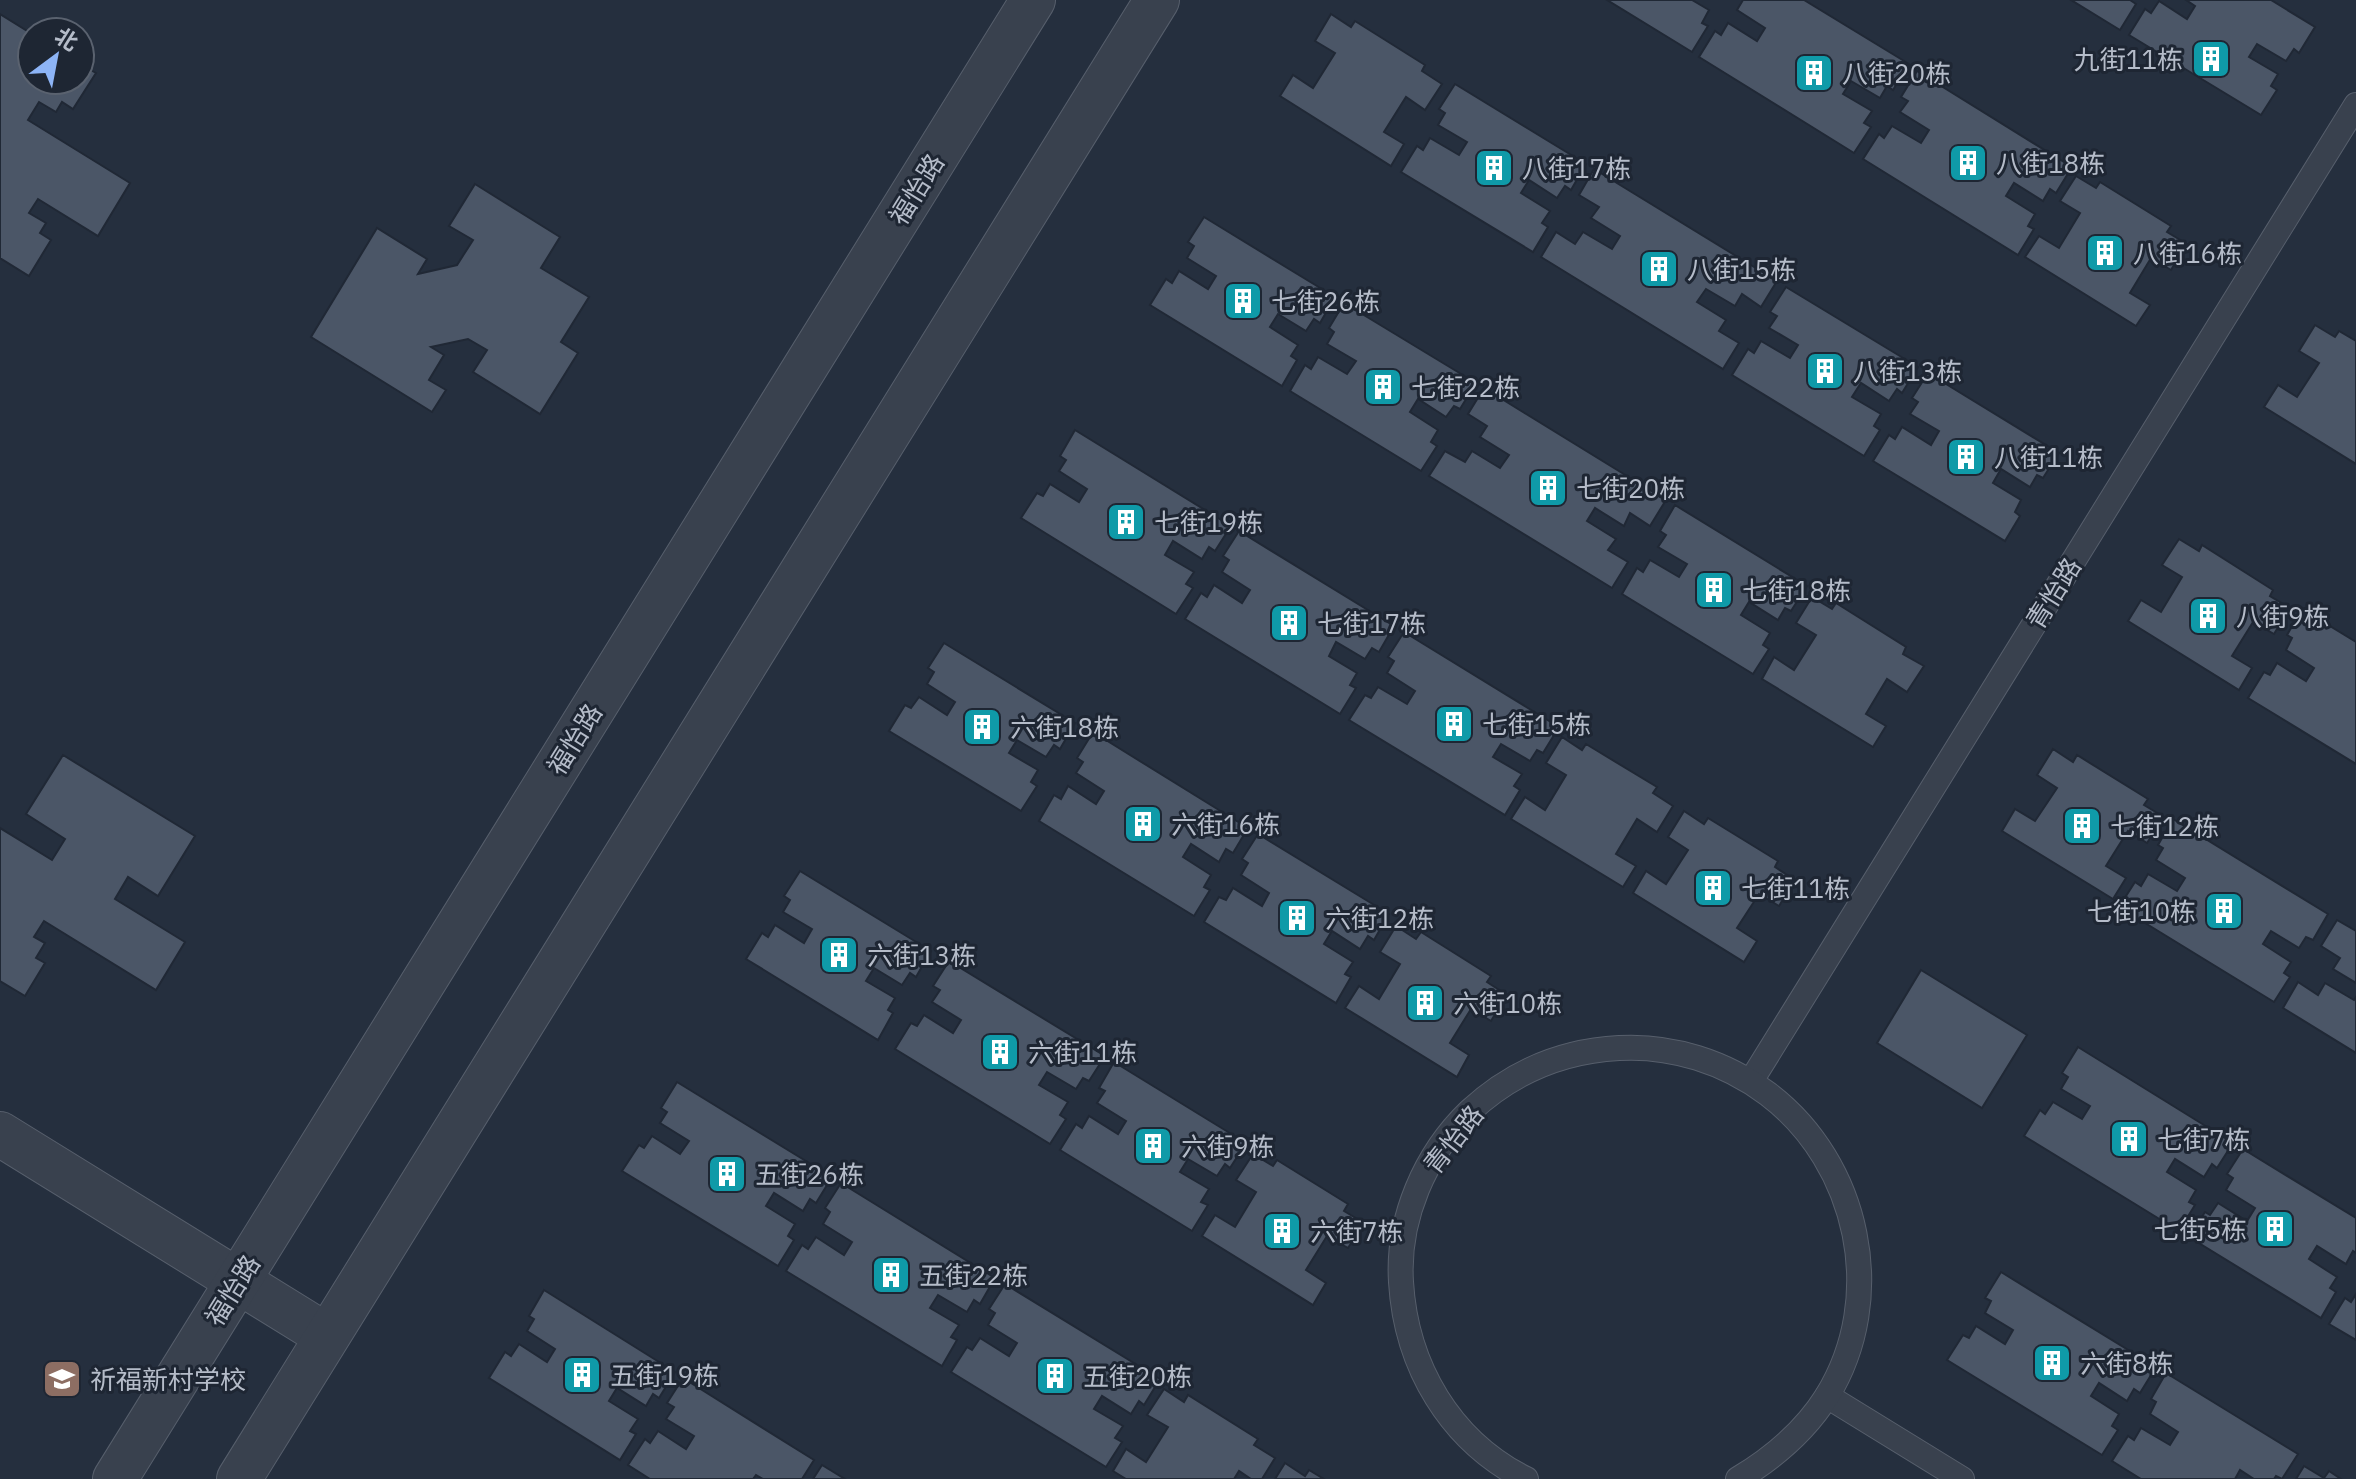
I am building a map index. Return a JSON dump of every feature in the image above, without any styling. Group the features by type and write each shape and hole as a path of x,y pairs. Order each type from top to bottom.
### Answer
{"street":[{"name":"福怡路","path":"115,1479 1033,0"},
{"path":"239,1479 1157,0"},
{"path":"0,1134 327,1336"}],"lane":[{"name":"青怡路","path":"1751,1081 2356,105"},
{"name":"青怡路","path":"1513,1476 1450,1418 1428,1384 1412,1347 1403,1308 1400,1268 1405,1228 1416,1190 1434,1155 1458,1122 1487,1095 1521,1073 1557,1058 1597,1049 1637,1047 1676,1051 1715,1063 1751,1081 1783,1105 1810,1134 1832,1168 1848,1205 1857,1244 1860,1283 1856,1323 1844,1361 1827,1396 1802,1429 1773,1457 1738,1479"},
{"path":"1827,1396 1962,1479"}],"building":[{"path":"1607,0 1692,0 1709,10 1702,23 1708,26 1692,52"},
{"name":"八街20栋","path":"1743,0 1804,0 1909,64 1893,90 1887,86 1880,98 1851,81 1843,94 1872,111 1864,123 1871,127 1854,153 1699,57 1715,31 1721,35 1728,23 1757,41 1765,28 1737,10"},
{"path":"2071,0 2130,0 2136,4 2120,30"},
{"name":"九街11栋","path":"2186,0 2271,0 2315,27 2299,53 2294,49 2286,61 2257,44 2249,57 2278,74 2271,86 2277,90 2261,115 2129,35 2145,9 2151,13 2159,1 2187,19 2195,6"},
{"path":"0,14 16,24 16,96 81,96 73,109 62,102 56,112 39,102 28,120 130,183 98,236 38,199 29,213 46,223 40,233 51,240 29,276 0,258"},
{"path":"1331,14 1351,27 1355,21 1425,65 1422,71 1442,84 1425,110 1406,97 1384,132 1404,144 1391,166 1280,96 1293,75 1313,88 1335,53 1315,41"},
{"name":"八街18栋","path":"1917,71 2072,167 2056,193 2050,189 2043,201 2014,183 2006,196 2035,214 2028,226 2034,229 2018,255 1863,159 1879,134 1884,138 1892,126 1921,143 1929,130 1900,112 1908,101 1901,97"},
{"name":"八街17栋","path":"1455,84 1586,164 1571,190 1565,186 1557,198 1529,180 1521,193 1550,211 1542,223 1548,227 1533,252 1401,172 1417,146 1423,150 1430,138 1459,155 1467,142 1438,125 1445,113 1439,109"},
{"name":"八街15栋","path":"1594,169 1777,281 1761,307 1742,294 1735,306 1706,289 1697,302 1726,320 1719,331 1739,343 1723,369 1541,257 1556,232 1575,244 1583,232 1612,249 1620,236 1591,218 1599,207 1579,195"},
{"name":"八街16栋","path":"2076,176 2096,188 2100,182 2171,226 2167,232 2187,244 2171,270 2151,258 2130,293 2150,305 2136,326 2025,257 2039,236 2059,248 2080,213 2060,201"},
{"path":"475,184 560,237 541,268 589,297 561,342 578,353 540,414 473,372 487,350 468,339 431,347 444,355 429,380 446,390 432,412 311,337 377,228 427,259 418,274 457,265 473,240 449,226"},
{"name":"七街26栋","path":"1204,217 1335,297 1320,323 1314,319 1306,331 1278,314 1270,327 1298,345 1291,356 1297,360 1282,386 1150,305 1166,279 1172,283 1179,271 1208,289 1216,276 1187,258 1194,246 1188,242"},
{"name":"八街13栋","path":"1786,287 1918,367 1902,393 1897,389 1889,401 1861,383 1852,397 1881,414 1874,426 1880,430 1864,456 1732,375 1748,349 1754,353 1761,341 1790,358 1798,345 1769,328 1777,316 1770,312"},
{"name":"七街22栋","path":"1344,303 1476,383 1460,409 1454,406 1446,417 1418,399 1410,412 1438,430 1431,442 1437,446 1421,471 1290,391 1305,365 1311,369 1318,357 1347,374 1356,361 1327,344 1334,332 1329,328"},
{"path":"2315,325 2335,337 2339,331 2356,341 2356,464 2264,407 2278,385 2297,397 2319,363 2299,351"},
{"name":"八街11栋","path":"1928,373 2059,453 2043,478 2037,475 2030,487 2001,469 1993,483 2021,500 2015,512 2020,516 2005,541 1873,461 1889,435 1895,439 1902,427 1931,445 1939,431 1910,414 1918,402 1912,398"},
{"name":"七街20栋","path":"1484,388 1666,500 1650,526 1630,513 1624,526 1595,508 1587,521 1616,539 1608,550 1628,562 1612,588 1429,476 1445,451 1465,462 1472,451 1500,468 1509,455 1480,437 1487,426 1468,414"},
{"name":"七街19栋","path":"1075,430 1231,526 1215,551 1209,547 1202,559 1173,541 1165,555 1194,572 1186,584 1193,588 1176,614 1021,518 1037,493 1043,496 1050,484 1079,502 1087,489 1059,471 1066,460 1060,456"},
{"name":"七街18栋","path":"1675,505 1807,586 1791,611 1785,608 1778,620 1749,602 1741,615 1770,633 1763,645 1769,649 1753,674 1622,594 1637,568 1643,572 1650,560 1679,577 1687,564 1658,547 1666,535 1660,531"},
{"name":"七街17栋","path":"1239,531 1394,626 1379,652 1372,648 1365,659 1336,642 1329,656 1357,673 1350,685 1356,688 1340,714 1185,619 1201,593 1207,597 1214,585 1242,603 1250,590 1222,572 1229,560 1223,556"},
{"name":"八街9栋","path":"2179,539 2199,551 2202,545 2273,590 2270,596 2290,608 2274,634 2253,622 2232,656 2252,668 2239,690 2128,621 2141,600 2161,612 2182,577 2162,565"},
{"path":"1812,597 1832,609 1836,603 1906,647 1903,654 1924,666 1907,692 1887,679 1866,714 1886,726 1873,747 1762,679 1774,657 1794,670 1816,635 1796,623"},
{"path":"2302,609 2356,642 2356,764 2248,698 2264,672 2270,675 2277,663 2306,681 2314,668 2286,650 2292,638 2287,635"},
{"name":"七街15栋","path":"1404,632 1559,727 1543,753 1537,750 1530,761 1501,744 1493,757 1522,774 1514,786 1520,790 1505,815 1349,720 1365,695 1371,698 1378,687 1407,704 1415,691 1387,673 1394,661 1388,657"},
{"name":"六街18栋","path":"944,643 1075,723 1060,749 1054,745 1046,757 1017,740 1009,753 1038,770 1031,782 1037,786 1021,811 889,731 905,705 911,708 919,697 947,715 955,702 927,684 934,672 928,668"},
{"name":"六街16栋","path":"1093,732 1248,828 1233,853 1226,849 1219,862 1191,844 1183,857 1211,875 1204,887 1210,890 1194,916 1039,821 1054,795 1061,799 1068,786 1096,804 1104,791 1076,773 1083,762 1077,758"},
{"path":"1562,737 1582,750 1586,744 1657,787 1653,793 1673,806 1657,832 1637,819 1616,854 1636,866 1623,887 1511,819 1525,797 1545,810 1566,775 1546,763"},
{"name":"七街12栋","path":"2053,749 2073,762 2077,755 2148,799 2144,805 2164,817 2147,843 2128,831 2106,866 2126,878 2113,899 2002,831 2015,809 2035,821 2057,788 2037,775"},
{"path":"63,755 195,836 158,896 128,877 115,899 185,942 156,990 44,921 34,937 45,943 36,958 45,963 25,996 0,981 0,828 52,860 65,839 26,814"},
{"name":"七街11栋","path":"1684,811 1704,824 1708,818 1778,861 1775,867 1795,880 1779,906 1759,894 1737,928 1757,941 1744,962 1633,893 1646,871 1666,884 1688,850 1668,837"},
{"name":"七街10栋","path":"2173,819 2328,914 2313,940 2306,937 2299,948 2271,931 2263,944 2291,962 2284,973 2290,977 2274,1002 2119,907 2135,882 2141,886 2148,874 2177,891 2185,878 2156,860 2163,848 2158,845"},
{"name":"六街12栋","path":"1258,834 1389,914 1374,940 1368,936 1360,949 1332,931 1324,944 1353,962 1345,974 1351,977 1336,1003 1204,922 1219,897 1226,900 1233,888 1262,906 1269,893 1241,875 1248,863 1242,859"},
{"name":"六街13栋","path":"800,871 931,951 916,977 910,973 902,985 874,968 866,981 895,998 888,1010 893,1013 878,1040 746,959 762,933 768,937 775,925 804,943 812,929 783,912 790,900 784,896"},
{"path":"2337,920 2356,931 2356,983 2333,969 2340,958 2321,946"},
{"name":"六街10栋","path":"1396,926 1416,939 1421,932 1491,976 1487,982 1507,995 1491,1021 1471,1009 1450,1043 1469,1055 1457,1077 1345,1008 1359,986 1379,999 1400,964 1380,952"},
{"name":"六街11栋","path":"949,961 1105,1056 1089,1081 1083,1078 1076,1089 1047,1072 1039,1085 1068,1102 1060,1115 1066,1119 1050,1144 895,1049 911,1023 917,1026 924,1015 953,1033 961,1020 932,1002 940,990 933,986"},
{"path":"1921,970 2027,1035 1982,1108 1877,1043"},
{"path":"2298,982 2318,995 2325,983 2354,1000 2356,997 2356,1053 2283,1008"},
{"name":"七街7栋","path":"2078,1047 2233,1143 2217,1168 2212,1164 2204,1177 2175,1159 2167,1172 2196,1190 2189,1202 2195,1205 2179,1231 2024,1136 2040,1110 2045,1114 2053,1102 2082,1119 2090,1106 2061,1089 2068,1077 2062,1073"},
{"name":"六街9栋","path":"1114,1062 1246,1143 1230,1168 1225,1164 1217,1176 1188,1159 1180,1172 1209,1189 1201,1202 1208,1205 1192,1231 1060,1150 1076,1124 1082,1128 1089,1116 1118,1134 1126,1121 1097,1103 1105,1091 1099,1088"},
{"name":"五街26栋","path":"677,1082 832,1177 816,1203 810,1199 803,1211 774,1193 766,1206 795,1224 788,1236 794,1240 778,1266 622,1171 639,1145 644,1148 652,1136 680,1154 689,1141 660,1123 667,1112 661,1108"},
{"name":"七街5栋","path":"2243,1149 2356,1218 2356,1253 2353,1251 2346,1264 2317,1246 2309,1259 2337,1277 2330,1288 2336,1292 2321,1318 2189,1237 2205,1212 2210,1215 2218,1203 2247,1221 2255,1208 2226,1190 2233,1178 2227,1174"},
{"name":"六街7栋","path":"1253,1154 1273,1166 1277,1160 1348,1204 1344,1211 1364,1223 1348,1248 1327,1236 1306,1270 1326,1283 1313,1305 1202,1236 1215,1215 1235,1227 1256,1192 1236,1180"},
{"name":"五街22栋","path":"841,1183 995,1278 980,1304 974,1300 967,1312 938,1295 930,1308 959,1325 951,1337 957,1340 942,1366 786,1271 802,1245 808,1249 816,1237 844,1255 852,1242 823,1224 830,1212 825,1208"},
{"name":"六街8栋","path":"2001,1272 2156,1367 2140,1393 2134,1389 2127,1401 2099,1383 2091,1396 2119,1414 2112,1426 2118,1430 2102,1455 1947,1360 1963,1335 1969,1338 1976,1326 2005,1344 2013,1330 1985,1313 1991,1301 1985,1298"},
{"name":"五街20栋","path":"1005,1284 1160,1379 1144,1405 1139,1401 1131,1414 1102,1396 1094,1409 1123,1426 1115,1438 1122,1442 1106,1467 951,1372 967,1347 972,1350 980,1338 1009,1356 1017,1343 988,1325 995,1313 989,1309"},
{"name":"五街19栋","path":"544,1290 675,1372 659,1398 653,1394 646,1406 617,1388 609,1401 638,1419 630,1431 636,1434 620,1460 489,1378 505,1352 511,1356 519,1344 547,1362 555,1349 527,1331 534,1319 529,1316"},
{"path":"2356,1294 2356,1340 2329,1324 2345,1298 2351,1302"},
{"path":"2166,1373 2298,1454 2282,1479 2276,1476 2274,1479 2254,1479 2240,1470 2235,1479 2141,1479 2112,1461 2128,1436 2134,1440 2141,1428 2170,1445 2178,1432 2150,1414 2156,1402 2151,1399"},
{"path":"683,1378 814,1460 802,1479 763,1479 756,1475 753,1479 650,1479 628,1465 645,1439 650,1443 658,1431 686,1449 694,1436 666,1419 674,1407 667,1403"},
{"path":"1164,1389 1184,1402 1188,1395 1258,1439 1254,1445 1275,1458 1262,1479 1251,1479 1239,1471 1234,1479 1126,1479 1113,1471 1126,1449 1146,1462 1168,1427 1147,1415"},
{"path":"1285,1463 1305,1476 1309,1470 1324,1479 1275,1479"},
{"path":"822,1465 845,1479 813,1479"},
{"path":"2304,1466 2324,1478 2329,1471 2341,1479 2296,1479"}],"place":[{"name":"九街11栋","path":"2211,59"},
{"name":"八街20栋","path":"1814,73"},
{"name":"八街18栋","path":"1968,163"},
{"name":"八街17栋","path":"1494,168"},
{"name":"八街16栋","path":"2105,253"},
{"name":"八街15栋","path":"1659,269"},
{"name":"七街26栋","path":"1243,301"},
{"name":"八街13栋","path":"1825,371"},
{"name":"七街22栋","path":"1383,387"},
{"name":"八街11栋","path":"1966,457"},
{"name":"七街20栋","path":"1548,488"},
{"name":"七街19栋","path":"1126,522"},
{"name":"七街18栋","path":"1714,590"},
{"name":"八街9栋","path":"2208,616"},
{"name":"七街17栋","path":"1289,623"},
{"name":"七街15栋","path":"1454,724"},
{"name":"六街18栋","path":"982,727"},
{"name":"六街16栋","path":"1143,824"},
{"name":"七街12栋","path":"2082,826"},
{"name":"七街11栋","path":"1713,888"},
{"name":"七街10栋","path":"2224,911"},
{"name":"六街12栋","path":"1297,918"},
{"name":"六街13栋","path":"839,955"},
{"name":"六街10栋","path":"1425,1003"},
{"name":"六街11栋","path":"1000,1052"},
{"name":"七街7栋","path":"2129,1139"},
{"name":"六街9栋","path":"1153,1146"},
{"name":"五街26栋","path":"727,1174"},
{"name":"七街5栋","path":"2275,1229"},
{"name":"六街7栋","path":"1282,1231"},
{"name":"五街22栋","path":"891,1275"},
{"name":"六街8栋","path":"2052,1363"},
{"name":"五街19栋","path":"582,1375"},
{"name":"五街20栋","path":"1055,1376"},
{"name":"祈福新村学校","path":"62,1379"}]}
